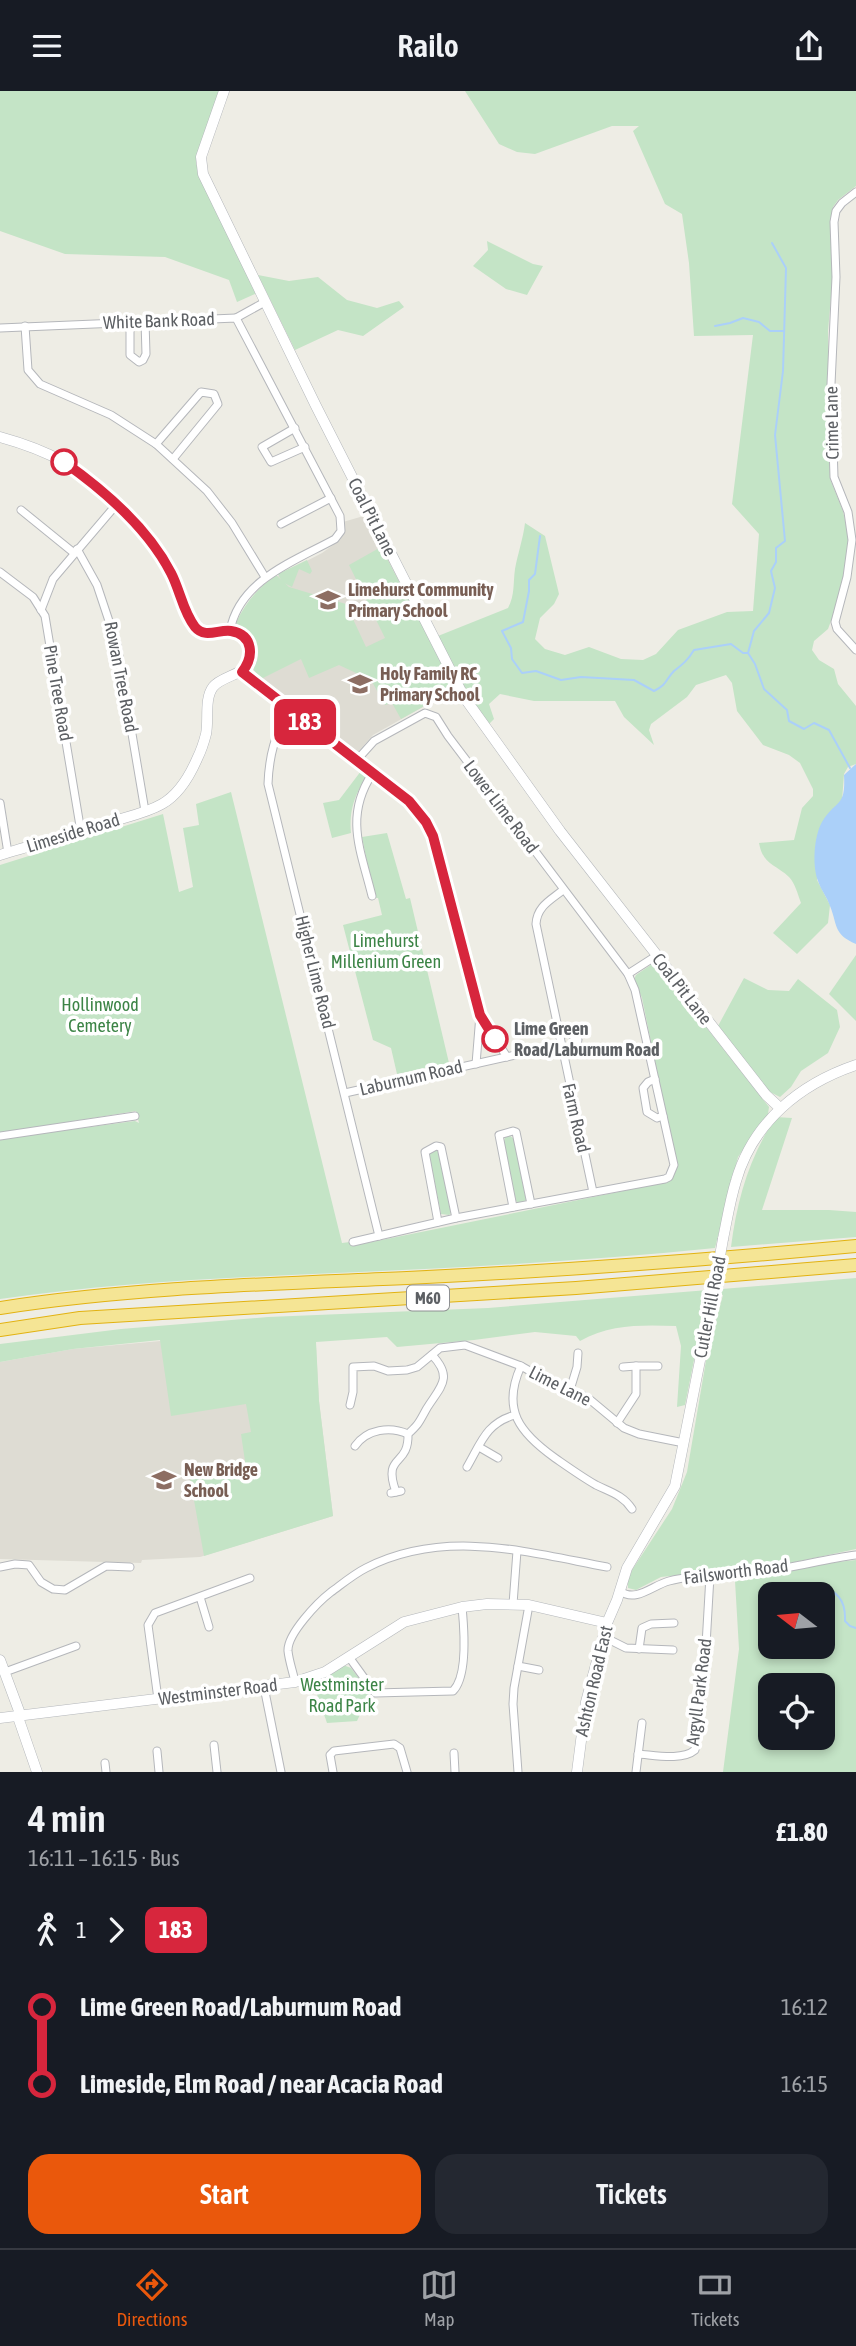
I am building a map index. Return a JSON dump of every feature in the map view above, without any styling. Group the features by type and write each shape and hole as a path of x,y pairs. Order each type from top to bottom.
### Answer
{"highway":[{"name":"M60","path":"0,1308 71,1297 163,1290 706,1260 856,1246"},
{"name":"M60","path":"0,1330 80,1318 576,1288 856,1265"}],"street":[{"name":"Coal Pit Lane","path":"223,91 200,165 265,302 464,697 560,831 766,1095 780,1108"},
{"name":"Crime Lane","path":"856,192 836,211 834,222 836,278 831,384 834,477 848,512 852,540 847,577 835,622 837,629 856,650"},
{"path":"236,318 265,302"},
{"name":"White Bank Road","path":"0,328 236,318 340,516 341,531 335,539 265,577 240,604 232,619 230,631"},
{"path":"130,322 130,355 138,362 143,360 146,354 145,321"},
{"path":"25,326 28,370 40,384 111,415 156,444 207,491 232,523 265,577"},
{"path":"156,444 201,392 214,394 218,404 173,459"},
{"path":"295,428 262,447 271,462 304,447"},
{"path":"0,437 24,444 64,462 95,484 148,539 171,572 196,628 207,633 230,631 242,636 251,653 249,664 242,672 409,801 426,822 433,836 480,1015 507,1058"},
{"path":"281,524 331,498"},
{"path":"41,610 53,579 116,505"},
{"path":"21,510 75,551"},
{"name":"Rowan Tree Road","path":"75,551 97,585 117,645 145,811"},
{"path":"0,572 33,597 41,610"},
{"name":"Pine Tree Road","path":"41,610 81,832"},
{"name":"Limeside Road","path":"4,854 81,832 162,804 187,779 206,735 209,695 213,687 220,681 242,672"},
{"name":"Higher Lime Road","path":"289,710 276,732 269,761 268,784 379,1236"},
{"name":"Lower Lime Road","path":"353,1242 456,1218 669,1177 674,1165 635,990 628,974 436,717 425,713 374,741 356,761"},
{"path":"372,774 364,787 355,829 372,896"},
{"path":"0,803 4,854"},
{"name":"Farm Road","path":"564,890 541,907 536,924 593,1192"},
{"path":"628,974 656,955"},
{"path":"476,1064 480,1015"},
{"path":"558,1035 569,1033 578,1040 575,1052 562,1055"},
{"name":"Laburnum Road","path":"345,1093 560,1045"},
{"name":"Cutler Hill Road","path":"620,1591 627,1568 673,1493 723,1239 742,1165 760,1133 780,1108 820,1080 856,1065"},
{"path":"655,1079 648,1081 643,1088 647,1112 657,1118 663,1116"},
{"path":"0,1136 135,1116"},
{"path":"513,1207 499,1135 513,1131 516,1132 531,1204"},
{"path":"438,1222 425,1152 436,1146 441,1147 456,1218"},
{"name":"Lime Lane","path":"341,1398 350,1402 349,1367 374,1366 388,1371 407,1370 417,1367 444,1347 465,1345 521,1366 570,1390 595,1403 617,1423 639,1434 684,1443"},
{"path":"396,1492 391,1470 406,1451 408,1434 421,1423 428,1406 443,1385 443,1370 432,1355"},
{"path":"570,1390 575,1357"},
{"path":"521,1366 513,1385 515,1415 522,1430 535,1444 596,1485 620,1496 632,1509"},
{"path":"617,1423 636,1394 636,1366"},
{"path":"623,1367 658,1366"},
{"path":"467,1467 491,1426 500,1419 515,1415"},
{"path":"355,1446 363,1437 392,1428 408,1434"},
{"path":"357,1430 363,1437"},
{"path":"479,1447 498,1458"},
{"path":"295,1682 288,1649 290,1637 321,1599 365,1568 412,1549 459,1544 607,1567"},
{"path":"513,1604 517,1551"},
{"name":"Failsworth Road","path":"620,1591 626,1595 634,1595 673,1580 768,1571 856,1555"},
{"path":"0,1567 29,1565 41,1582 53,1589 65,1590 106,1566 130,1567"},
{"name":"Argyll Park Road","path":"638,1754 664,1756 690,1754 695,1750 705,1662 710,1576"},
{"path":"158,1699 148,1625 155,1613 250,1578"},
{"name":"Ashton Road East","path":"577,1772 588,1692 607,1623 620,1591"},
{"path":"200,1597 209,1627"},
{"path":"518,1772 513,1704 529,1605"},
{"name":"Westminster Road","path":"0,1718 295,1682 325,1672 374,1638 404,1622 462,1607 529,1605 607,1623"},
{"path":"349,1657 375,1693 453,1691 457,1685 465,1645 462,1607"},
{"path":"639,1649 642,1628 651,1624 674,1623"},
{"path":"604,1637 626,1647 673,1650"},
{"path":"5,1672 76,1646"},
{"path":"0,1660 37,1772"},
{"path":"518,1666 539,1670"},
{"path":"264,1687 281,1772"},
{"path":"636,1772 642,1723"},
{"path":"333,1772 330,1755 334,1751 394,1744 400,1748 407,1772"},
{"path":"214,1745 217,1772"},
{"path":"157,1751 159,1772"},
{"path":"454,1753 455,1772"},
{"path":"105,1763 106,1772"}],"shaded area":[{"path":"367,515 455,689 373,735 358,752 351,751 261,679 253,669 258,661 256,640 236,623 266,582 322,553 340,540 345,531 343,522"},
{"name":"New Bridge School","path":"315,1327 319,1401 333,1516 200,1557 142,1560 141,1563 0,1559 0,1362 73,1349"}],"green space":[{"path":"0,91 219,91 196,164 257,293 237,302 229,280 165,257 65,254 0,231"},
{"path":"465,91 856,91 856,186 838,200 833,207 830,221 833,274 828,331 830,479 843,511 849,539 835,610 828,629 814,641 812,650 819,660 834,669 838,684 856,706 856,764 848,767 844,774 842,801 832,810 817,880 830,905 828,923 797,954 773,933 801,903 791,880 763,856 759,843 794,840 802,808 813,796 813,789 800,763 789,755 763,745 737,711 732,683 726,675 696,685 687,697 651,724 649,730 654,745 624,717 615,701 534,701 500,694 489,704 494,719 488,725 465,694 438,636 508,608 513,594 515,569 525,523 545,536 559,594 554,604 540,618 535,639 545,649 565,655 589,647 621,659 643,660 656,654 678,630 727,612 753,611 759,534 732,504 753,335 694,336 689,263 682,214 665,204 633,131 639,126 612,126 535,154 517,152 499,144"},
{"path":"487,241 533,264 543,266 527,295 506,289 473,266 488,250"},
{"path":"258,275 289,281 318,277 347,300 377,308 399,301 404,307 363,336 338,330 295,350"},
{"name":"Limehurst Community Primary School","path":"381,547 455,689 401,719 392,703 385,705 371,680 339,665 309,678 301,659 261,679 253,669 258,655 256,643 248,632 236,623 253,596 276,575 289,587 346,604 366,647 385,638 349,565"},
{"path":"307,560 312,571 310,574 299,569 292,587 282,582 278,574"},
{"path":"361,771 367,775 354,803 351,833 332,838 323,803 339,800"},
{"name":"Hollinwood Cemetery","path":"231,792 342,1243 350,1242 352,1246 667,1182 674,1174 676,1164 642,998 634,979 652,964 658,966 769,1107 768,1114 738,1157 715,1248 493,1265 180,1281 0,1299 0,1139 135,1121 139,1123 136,1111 0,1133 0,865 163,814 179,892 193,887 183,828 199,825 196,804"},
{"name":"Limehurst Millenium Green","path":"387,833 406,899 410,898 449,1063 397,1074 391,1048 373,1040 343,925 382,915 378,898 374,898 362,837"},
{"path":"856,955 856,1021 829,994"},
{"path":"744,978 768,990 789,991 798,979 837,1010 840,1027 828,1053 801,1071 791,1087 780,1097 770,1092 718,1026"},
{"path":"776,1117 792,1118 762,1210 856,1212 856,1237 731,1247 737,1212 751,1163"},
{"path":"509,1135 514,1139 526,1200 520,1204 516,1201 504,1142"},
{"path":"433,1149 439,1151 451,1213 449,1215 441,1214 429,1154"},
{"path":"856,1278 856,1549 786,1564 661,1577 636,1590 628,1588 632,1570 672,1509 687,1472 708,1349 723,1295 720,1294 722,1289"},
{"path":"708,1290 685,1405 677,1407 681,1346 676,1326 615,1329 580,1341 576,1336 535,1332 397,1347 387,1337 316,1342 319,1401 333,1516 204,1556 190,1478 246,1468 241,1434 251,1432 246,1404 171,1416 160,1340 73,1349 0,1362 0,1344 121,1329 268,1317 488,1308"},
{"path":"856,1560 856,1772 723,1772 739,1649 735,1581 819,1564"},
{"name":"Westminster Road Park","path":"343,1665 351,1668 370,1693 357,1721 327,1723 313,1683"}],"water":[{"path":"856,764 856,944 843,937 837,929 829,903 818,881 815,859 819,828 842,798 844,775"}],"waterway":[{"path":"772,243 786,268 783,371 775,435 785,541 776,548 776,562 771,571 775,588 769,613 754,631 748,653 764,689 787,710 789,721 804,729 814,723 829,730 850,768"},
{"path":"715,326 743,318 759,322 770,331 783,331"},
{"path":"540,536 535,574 529,580 523,622 502,631 511,648 512,659 522,673 536,671 561,680 581,677 634,680 654,691 664,684 694,650 731,644 747,653"},
{"path":"835,1593 842,1601 845,1621 856,1628"}],"bus line":[{"name":"183","path":"64,462 95,484 148,539 171,572 187,613 196,628 207,633 230,631 242,636 251,653 249,664 242,672 409,801 419,812 433,836 480,1015 495,1039"}],"place":[{"name":"Limehurst Community Primary School","path":"328,600"},
{"name":"Holy Family RC Primary School","path":"360,684"},
{"name":"Lime Green Road/Laburnum Road","path":"495,1039"},
{"name":"New Bridge School","path":"164,1480"}]}
